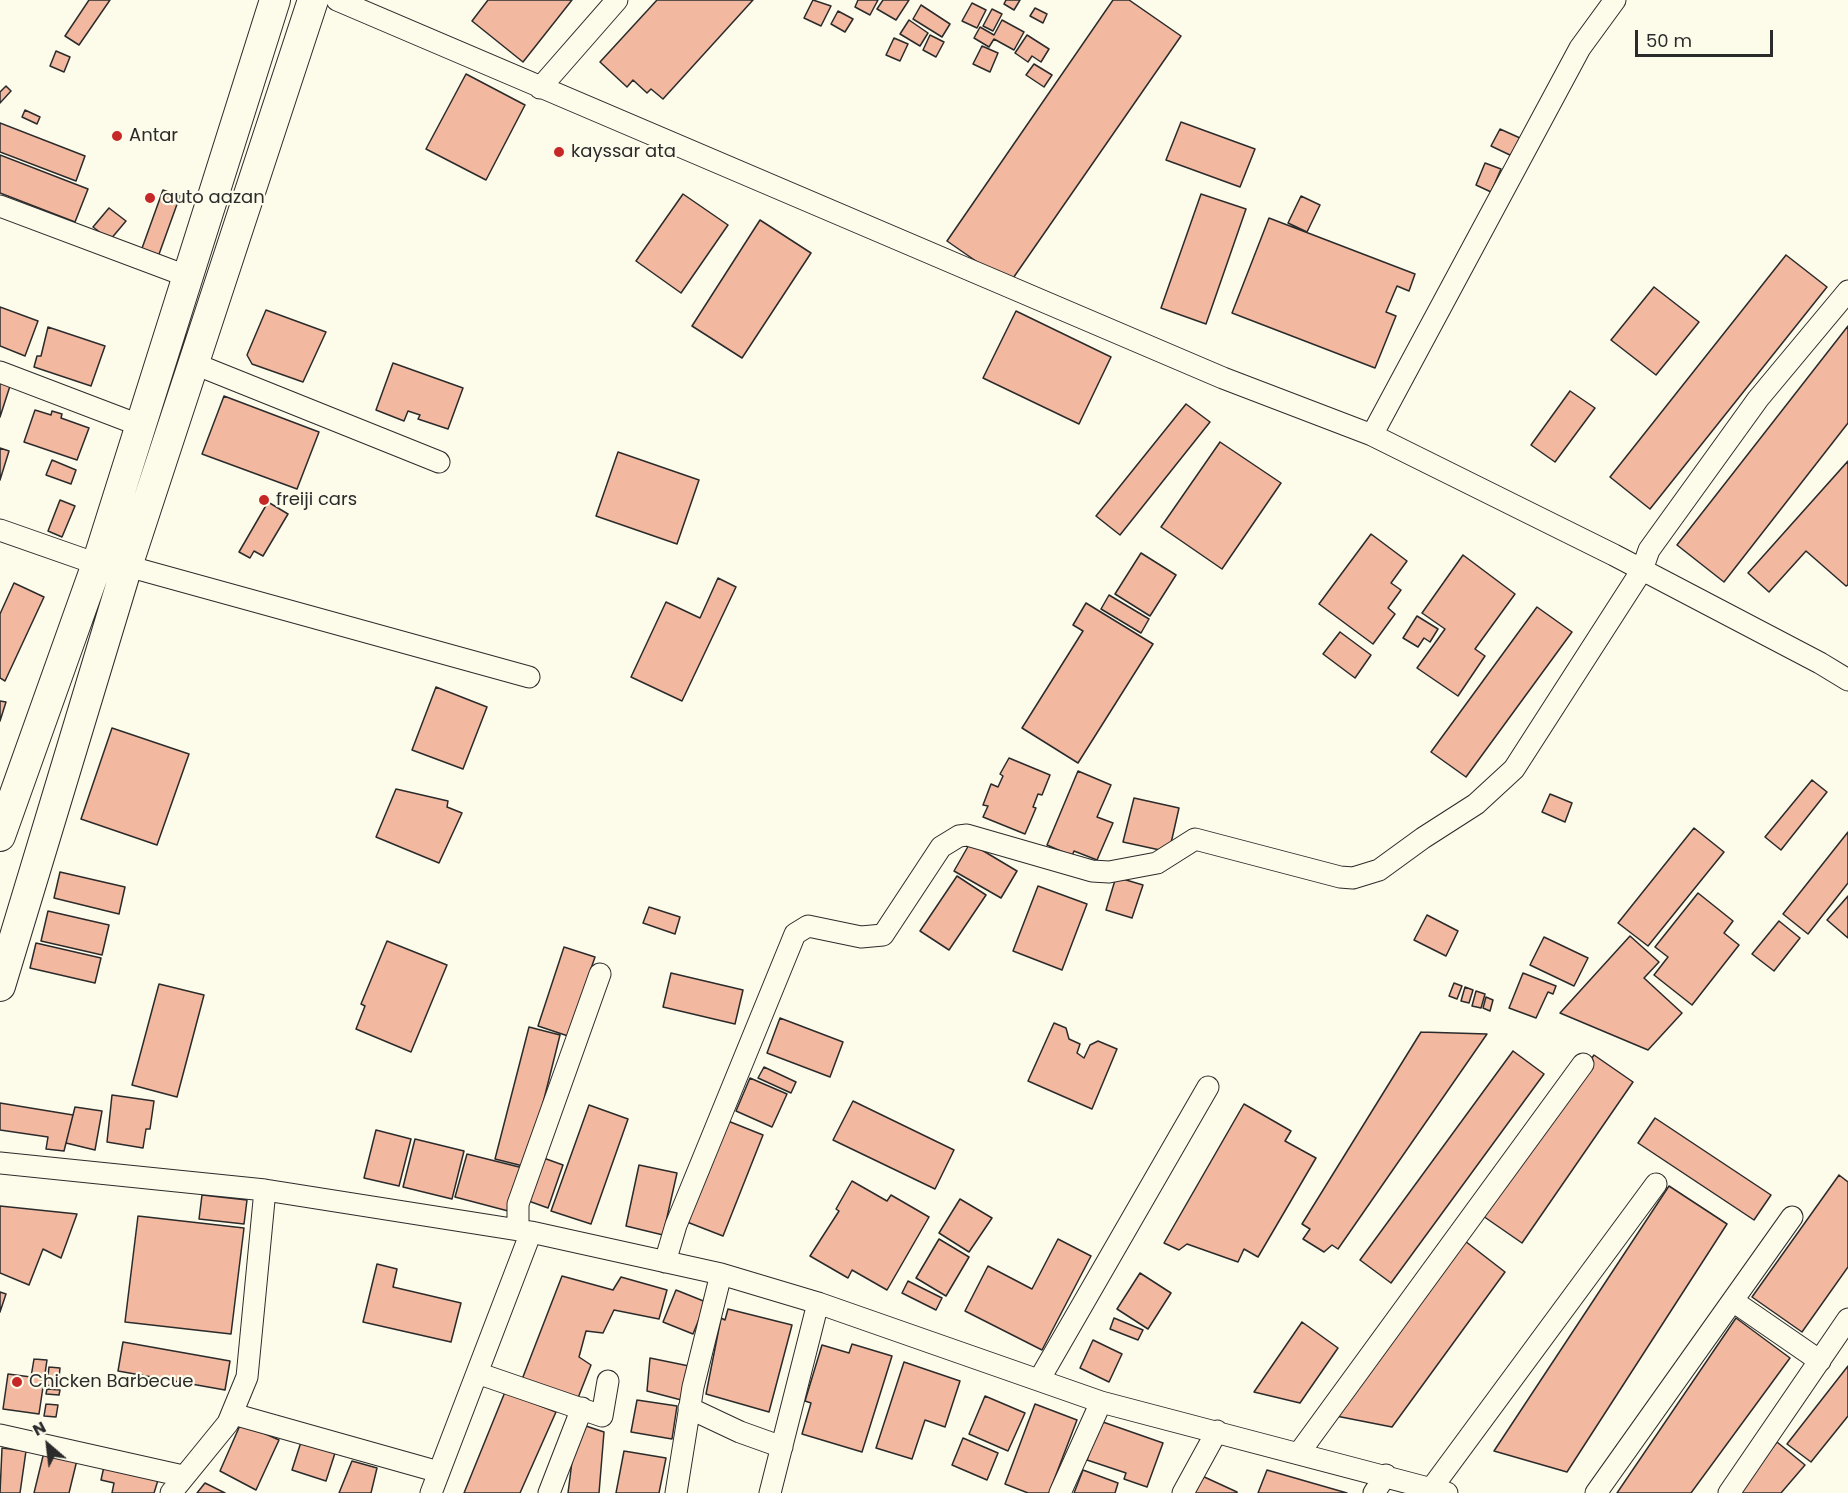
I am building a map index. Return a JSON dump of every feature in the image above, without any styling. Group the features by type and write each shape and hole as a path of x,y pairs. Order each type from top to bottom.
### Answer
{"highway":[{"path":"1,831 97,564 139,425 189,277 274,0"},
{"path":"0,986 127,566 313,0"}],"street":[{"path":"337,0 1223,378 1372,435 1642,570 1820,663 1848,680"},
{"path":"540,88 617,0"},
{"path":"1372,435 1580,48 1615,0"},
{"path":"0,206 189,277"},
{"path":"665,1262 676,1225 790,945 795,934 801,929 808,926 869,938 883,935 941,847 953,838 967,835 1092,871 1109,872 1157,863 1195,839 1340,877 1367,875 1379,870 1476,804 1514,769 1642,570 1649,550 1758,399 1848,291"},
{"path":"195,364 439,462"},
{"path":"0,372 139,425"},
{"path":"0,530 97,564"},
{"path":"127,566 529,676"},
{"path":"431,1493 477,1373 524,1231 518,1204 600,974"},
{"path":"1299,1453 1583,1064"},
{"path":"1039,1380 1208,1087"},
{"path":"0,1163 265,1191 524,1231 722,1274 818,1303 1101,1402 1386,1475 1439,1491 1656,1184"},
{"path":"0,1435 177,1485 228,1423 247,1377 265,1191"},
{"path":"1596,1493 1792,1217"},
{"path":"676,1493 689,1408 722,1274"},
{"path":"1733,1301 1820,1361"},
{"path":"770,1493 818,1303"},
{"path":"1729,1493 1848,1319"},
{"path":"477,1373 602,1416 608,1381"},
{"path":"1060,1493 1101,1402"},
{"path":"549,1493 582,1408"},
{"path":"689,1408 740,1432 782,1447"},
{"path":"233,1414 439,1473"},
{"path":"1183,1493 1217,1431"},
{"path":"1374,1493 1386,1475"}],"building":[{"path":"89,0 110,0 79,45 65,36"},
{"path":"488,0 572,0 523,62 472,21"},
{"path":"657,0 753,0 663,99 651,89 647,93 633,80 627,87 600,62"},
{"path":"813,0 831,6 821,26 804,18"},
{"path":"858,0 878,0 870,15 855,7"},
{"path":"883,0 909,0 896,20 877,9"},
{"path":"1006,0 1020,0 1014,10 1004,4"},
{"path":"1113,0 1129,0 1181,36 1009,284 947,241"},
{"path":"972,3 986,10 977,28 962,21"},
{"path":"921,5 950,24 942,37 913,19"},
{"path":"1035,8 1047,14 1043,23 1030,16"},
{"path":"992,9 1002,14 993,31 983,26"},
{"path":"838,11 853,19 845,32 831,24"},
{"path":"909,20 928,33 920,46 900,34"},
{"path":"1002,20 1024,32 1014,50 994,39 989,47 974,38 980,27 994,35"},
{"path":"930,35 944,42 936,57 923,50"},
{"path":"1027,35 1049,49 1041,62 1032,56 1028,62 1015,53"},
{"path":"894,38 908,44 900,61 886,55"},
{"path":"982,46 998,53 990,72 973,64"},
{"path":"56,51 70,57 64,72 50,66"},
{"path":"1034,64 1052,75 1044,87 1026,75"},
{"path":"466,74 525,105 486,180 426,149"},
{"path":"6,86 11,91 0,103 0,92"},
{"path":"25,110 40,117 37,124 22,117"},
{"path":"1181,122 1255,149 1240,187 1166,160"},
{"path":"0,123 85,156 76,181 0,152"},
{"path":"1500,129 1520,138 1512,156 1491,146"},
{"path":"0,155 88,189 75,222 0,193"},
{"path":"1485,163 1501,169 1491,192 1476,185"},
{"path":"163,190 180,196 158,257 141,251"},
{"path":"683,194 728,225 681,293 636,261"},
{"path":"1201,194 1246,209 1206,324 1161,308"},
{"path":"1301,196 1320,205 1307,232 1288,223"},
{"path":"109,208 126,221 110,240 93,227"},
{"path":"1269,218 1415,274 1409,291 1397,286 1386,312 1396,316 1375,368 1232,313"},
{"path":"760,220 811,253 742,358 692,326"},
{"path":"1786,255 1827,287 1650,509 1610,477"},
{"path":"1654,287 1699,322 1656,375 1611,340"},
{"path":"0,307 38,321 25,356 0,346"},
{"path":"266,310 326,332 303,382 252,364 247,355"},
{"path":"1016,311 1111,357 1079,424 983,378"},
{"path":"1848,326 1848,423 1724,582 1677,545"},
{"path":"48,327 105,346 91,386 34,367 37,356 41,356"},
{"path":"393,363 463,388 448,429 418,419 420,415 408,411 404,421 376,410"},
{"path":"0,383 10,386 0,417"},
{"path":"1570,391 1595,408 1555,462 1531,445"},
{"path":"224,396 319,432 297,489 202,454"},
{"path":"1186,404 1210,422 1120,535 1096,516"},
{"path":"35,410 51,415 52,411 62,414 61,418 89,428 77,460 24,442"},
{"path":"1220,442 1281,483 1222,569 1161,527"},
{"path":"0,448 9,451 0,480"},
{"path":"618,452 699,480 677,544 596,516"},
{"path":"52,460 76,470 71,484 46,475"},
{"path":"1848,461 1848,585 1846,586 1806,551 1769,592 1748,573"},
{"path":"60,500 75,506 62,537 48,531"},
{"path":"268,502 288,514 263,556 254,551 250,558 239,552"},
{"path":"1371,534 1407,561 1391,583 1401,590 1388,608 1395,614 1373,644 1319,604"},
{"path":"1141,553 1176,575 1150,616 1115,594"},
{"path":"1463,555 1515,594 1475,649 1485,656 1458,696 1417,668 1445,629 1422,613"},
{"path":"718,578 736,587 682,701 631,677 666,602 700,618"},
{"path":"14,583 44,597 5,681 0,678 0,614"},
{"path":"1109,595 1149,619 1141,633 1101,609"},
{"path":"1086,603 1153,644 1078,763 1022,728 1083,631 1073,625"},
{"path":"1537,607 1572,632 1466,777 1431,752"},
{"path":"1417,616 1438,629 1430,642 1424,638 1418,647 1403,638"},
{"path":"1340,632 1371,655 1355,678 1323,654"},
{"path":"436,687 487,707 463,769 412,750"},
{"path":"0,701 6,702 0,721"},
{"path":"112,728 189,754 157,845 81,819"},
{"path":"1009,758 1050,775 1042,795 1038,794 1033,807 1036,808 1025,834 983,817 988,806 983,805 991,784 998,787 1003,776 1000,774"},
{"path":"1078,771 1111,785 1097,817 1113,823 1097,860 1074,851 1072,856 1047,845"},
{"path":"1812,780 1827,792 1781,850 1765,837"},
{"path":"396,789 448,801 447,807 462,813 439,863 376,837"},
{"path":"1550,794 1572,803 1565,822 1542,812"},
{"path":"1134,798 1179,808 1169,852 1123,842"},
{"path":"1694,828 1724,852 1648,946 1618,923"},
{"path":"1848,832 1848,883 1808,934 1783,914"},
{"path":"970,843 1017,871 1001,898 954,871"},
{"path":"60,872 125,887 119,914 54,898"},
{"path":"957,876 986,895 949,950 920,931"},
{"path":"1116,877 1143,885 1132,918 1106,910"},
{"path":"1038,886 1087,904 1062,970 1013,951"},
{"path":"1698,893 1733,921 1724,933 1739,945 1692,1005 1654,975 1668,957 1655,947"},
{"path":"1848,896 1848,938 1827,920"},
{"path":"649,907 680,917 675,934 643,923"},
{"path":"48,911 109,925 102,955 41,941"},
{"path":"1427,915 1458,931 1446,956 1414,940"},
{"path":"1779,921 1800,938 1774,971 1752,954"},
{"path":"1630,936 1659,962 1644,978 1682,1013 1648,1050 1560,1013"},
{"path":"1544,937 1588,958 1574,986 1530,965"},
{"path":"387,941 447,965 411,1052 356,1029 365,1006 361,1004"},
{"path":"36,943 101,958 95,983 30,968"},
{"path":"564,947 595,957 568,1036 538,1026"},
{"path":"671,973 743,990 735,1024 663,1007"},
{"path":"1523,973 1556,986 1553,994 1548,992 1536,1018 1509,1008"},
{"path":"1454,983 1462,986 1457,999 1449,996"},
{"path":"159,984 204,995 177,1097 132,1085"},
{"path":"1465,987 1473,990 1469,1003 1461,1001"},
{"path":"1476,991 1485,994 1481,1008 1472,1006"},
{"path":"1486,997 1493,1000 1490,1011 1483,1008"},
{"path":"780,1018 843,1042 830,1077 767,1053"},
{"path":"1054,1023 1066,1028 1069,1039 1080,1044 1077,1053 1084,1058 1090,1045 1098,1041 1117,1049 1092,1109 1028,1081"},
{"path":"529,1027 560,1035 527,1167 495,1159"},
{"path":"1421,1032 1487,1034 1338,1249 1332,1245 1324,1252 1303,1239 1310,1229 1302,1224"},
{"path":"1513,1051 1544,1074 1391,1283 1360,1260"},
{"path":"1594,1055 1633,1082 1522,1243 1483,1216"},
{"path":"764,1067 796,1082 791,1093 758,1078"},
{"path":"750,1078 787,1094 772,1127 736,1111"},
{"path":"112,1095 154,1101 150,1129 146,1129 143,1148 107,1142"},
{"path":"853,1101 954,1150 935,1189 833,1140"},
{"path":"0,1103 73,1115 64,1151 46,1149 48,1137 0,1130"},
{"path":"1244,1104 1291,1131 1285,1141 1316,1158 1258,1257 1244,1249 1238,1262 1187,1244 1179,1250 1164,1243"},
{"path":"589,1105 628,1119 591,1224 551,1211"},
{"path":"75,1107 102,1111 95,1150 66,1143"},
{"path":"1655,1118 1771,1195 1754,1220 1638,1143"},
{"path":"728,1121 763,1135 723,1236 687,1222"},
{"path":"376,1130 411,1139 399,1186 364,1178"},
{"path":"415,1139 464,1151 452,1199 403,1187"},
{"path":"467,1154 523,1168 512,1212 455,1197"},
{"path":"538,1156 563,1165 548,1208 523,1199"},
{"path":"639,1165 677,1173 663,1235 626,1226"},
{"path":"1839,1175 1848,1182 1848,1267 1802,1332 1752,1297"},
{"path":"852,1181 887,1201 891,1195 929,1217 887,1290 852,1270 848,1278 810,1256 839,1211 836,1209"},
{"path":"1669,1186 1727,1224 1567,1472 1494,1451"},
{"path":"202,1195 247,1200 244,1224 199,1219"},
{"path":"960,1199 992,1218 969,1252 939,1233"},
{"path":"0,1206 77,1214 61,1258 43,1249 29,1285 0,1273"},
{"path":"138,1216 244,1228 231,1334 125,1322"},
{"path":"939,1239 969,1257 946,1296 916,1278"},
{"path":"1058,1239 1091,1256 1042,1350 965,1311 988,1266 1032,1289"},
{"path":"1465,1241 1505,1272 1392,1427 1336,1416"},
{"path":"377,1264 397,1269 393,1287 461,1303 451,1342 363,1322"},
{"path":"1140,1273 1171,1293 1148,1329 1117,1309"},
{"path":"562,1276 613,1290 621,1277 667,1290 659,1319 614,1310 603,1333 586,1331 579,1357 591,1365 576,1403 521,1382"},
{"path":"908,1281 942,1298 936,1310 902,1293"},
{"path":"676,1290 706,1302 693,1334 663,1322"},
{"path":"0,1292 6,1294 0,1312"},
{"path":"728,1309 792,1325 769,1412 706,1394 721,1318 725,1320"},
{"path":"1114,1318 1143,1330 1138,1340 1110,1329"},
{"path":"1736,1318 1790,1358 1691,1493 1617,1493"},
{"path":"1302,1322 1338,1348 1300,1403 1254,1392"},
{"path":"1093,1340 1122,1354 1109,1382 1080,1368"},
{"path":"123,1342 230,1361 225,1390 118,1371"},
{"path":"852,1344 892,1356 862,1452 802,1434 811,1403 805,1401 822,1345 849,1353"},
{"path":"650,1358 689,1366 685,1401 647,1391"},
{"path":"34,1359 47,1360 39,1414 3,1409 8,1374 31,1377"},
{"path":"904,1362 960,1381 945,1427 925,1420 912,1459 876,1448"},
{"path":"1848,1366 1848,1416 1811,1462 1787,1444"},
{"path":"49,1367 60,1368 58,1387 47,1385"},
{"path":"47,1389 60,1390 59,1395 46,1394"},
{"path":"505,1392 556,1412 520,1493 464,1493"},
{"path":"985,1396 1025,1413 1008,1451 969,1434"},
{"path":"637,1400 677,1406 672,1439 631,1432"},
{"path":"46,1404 58,1405 56,1417 44,1416"},
{"path":"1035,1404 1077,1420 1049,1493 1028,1493 1005,1484"},
{"path":"1100,1421 1163,1443 1147,1487 1124,1479 1126,1473 1087,1460"},
{"path":"241,1423 279,1440 256,1490 220,1471"},
{"path":"580,1424 604,1432 599,1493 568,1493 575,1438"},
{"path":"963,1438 998,1453 987,1480 952,1465"},
{"path":"302,1439 336,1450 326,1481 292,1470"},
{"path":"1777,1442 1805,1465 1781,1493 1734,1493"},
{"path":"2,1448 26,1451 20,1493 0,1493"},
{"path":"624,1451 666,1458 659,1493 616,1493"},
{"path":"44,1452 77,1460 69,1493 34,1493"},
{"path":"352,1461 377,1468 371,1493 339,1493"},
{"path":"105,1462 159,1477 154,1493 112,1493 114,1483 101,1480"},
{"path":"1083,1470 1118,1483 1115,1493 1074,1493"},
{"path":"1267,1470 1347,1493 1258,1493"},
{"path":"1200,1475 1237,1492 1237,1493 1191,1493"},
{"path":"205,1483 225,1493 197,1493"}],"place":[{"name":"Antar","path":"117,136"},
{"name":"kayssar ata","path":"559,152"},
{"name":"auto aazan","path":"150,198"},
{"name":"freiji cars","path":"264,500"},
{"name":"Chicken Barbecue","path":"17,1382"}]}
